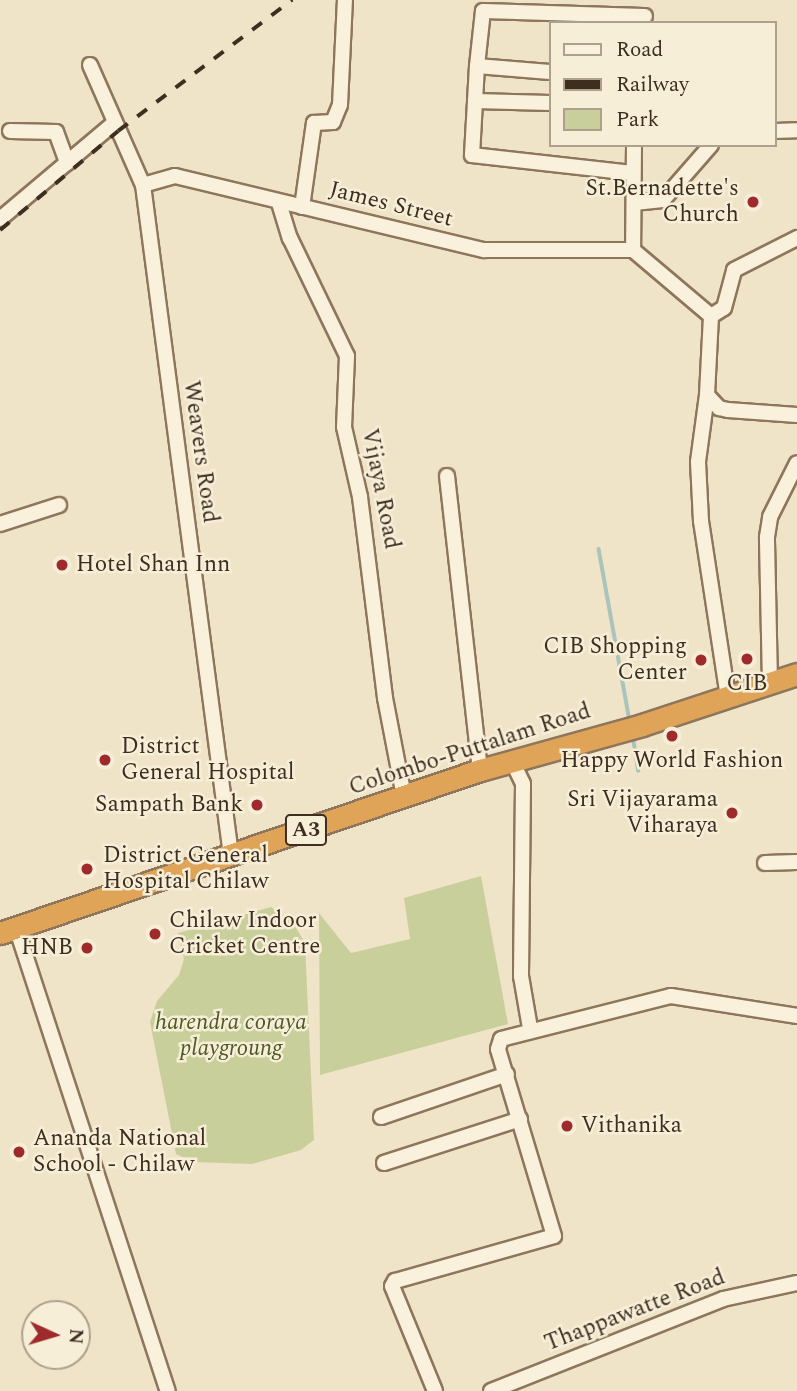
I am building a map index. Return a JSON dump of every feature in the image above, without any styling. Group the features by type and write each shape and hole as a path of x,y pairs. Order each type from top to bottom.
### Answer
{"highway":[{"name":"Colombo-Puttalam Road","path":"8,930 480,770 642,725 797,674"}],"street":[{"path":"302,207 314,123 333,122 340,105 345,0"},
{"path":"632,173 471,155 477,66 483,11 645,19 647,0"},
{"name":"Weavers Road","path":"90,65 143,185 231,855"},
{"path":"477,66 548,72"},
{"path":"475,101 548,103"},
{"path":"0,219 114,123"},
{"path":"776,131 797,130"},
{"path":"10,131 56,132 67,163"},
{"path":"634,147 633,250 711,316"},
{"path":"634,203 663,200 709,147"},
{"name":"James Street","path":"143,185 175,176 279,203 496,252 633,250"},
{"name":"Vijaya Road","path":"279,203 290,238 347,356 344,427 360,497 385,698 404,797"},
{"path":"711,316 724,308 734,270 797,238"},
{"path":"711,316 707,395 698,462 701,521 728,698"},
{"path":"707,395 719,408 797,415"},
{"path":"770,684 767,537 770,517 797,463"},
{"path":"447,476 480,770"},
{"path":"0,524 59,505"},
{"path":"512,761 523,784 521,976 530,1028"},
{"path":"765,863 797,862"},
{"path":"8,930 168,1391"},
{"path":"435,1391 392,1286 554,1236 498,1049 501,1039 530,1028 671,996 797,1016"},
{"path":"381,1117 507,1074"},
{"path":"384,1163 520,1119"},
{"name":"Thappawatte Road","path":"491,1391 723,1299 797,1283"}],"green space":[{"path":"481,876 508,1024 320,1075 319,913 351,953 410,939 404,898"},
{"name":"harendra coraya playgroung","path":"271,907 292,921 305,943 314,1140 301,1150 252,1164 193,1162 176,1154 150,1022 157,1001 179,975 184,959 178,933"}],"waterway":[{"path":"599,549 630,721"},
{"path":"633,735 639,771"}],"railway":[{"path":"0,230 118,131 292,0"}],"place":[{"name":"St.Bernadette's Church","path":"753,202"},
{"name":"Hotel Shan Inn","path":"62,565"},
{"name":"CIB","path":"747,659"},
{"name":"CIB Shopping Center","path":"701,660"},
{"name":"Happy World Fashion","path":"672,736"},
{"name":"District General Hospital","path":"105,760"},
{"name":"Sampath Bank","path":"257,805"},
{"name":"Sri Vijayarama Viharaya","path":"732,813"},
{"name":"District General Hospital Chilaw","path":"87,869"},
{"name":"Chilaw Indoor Cricket Centre","path":"155,934"},
{"name":"HNB","path":"87,948"},
{"name":"Vithanika","path":"567,1126"},
{"name":"Ananda National School - Chilaw","path":"19,1152"}]}
